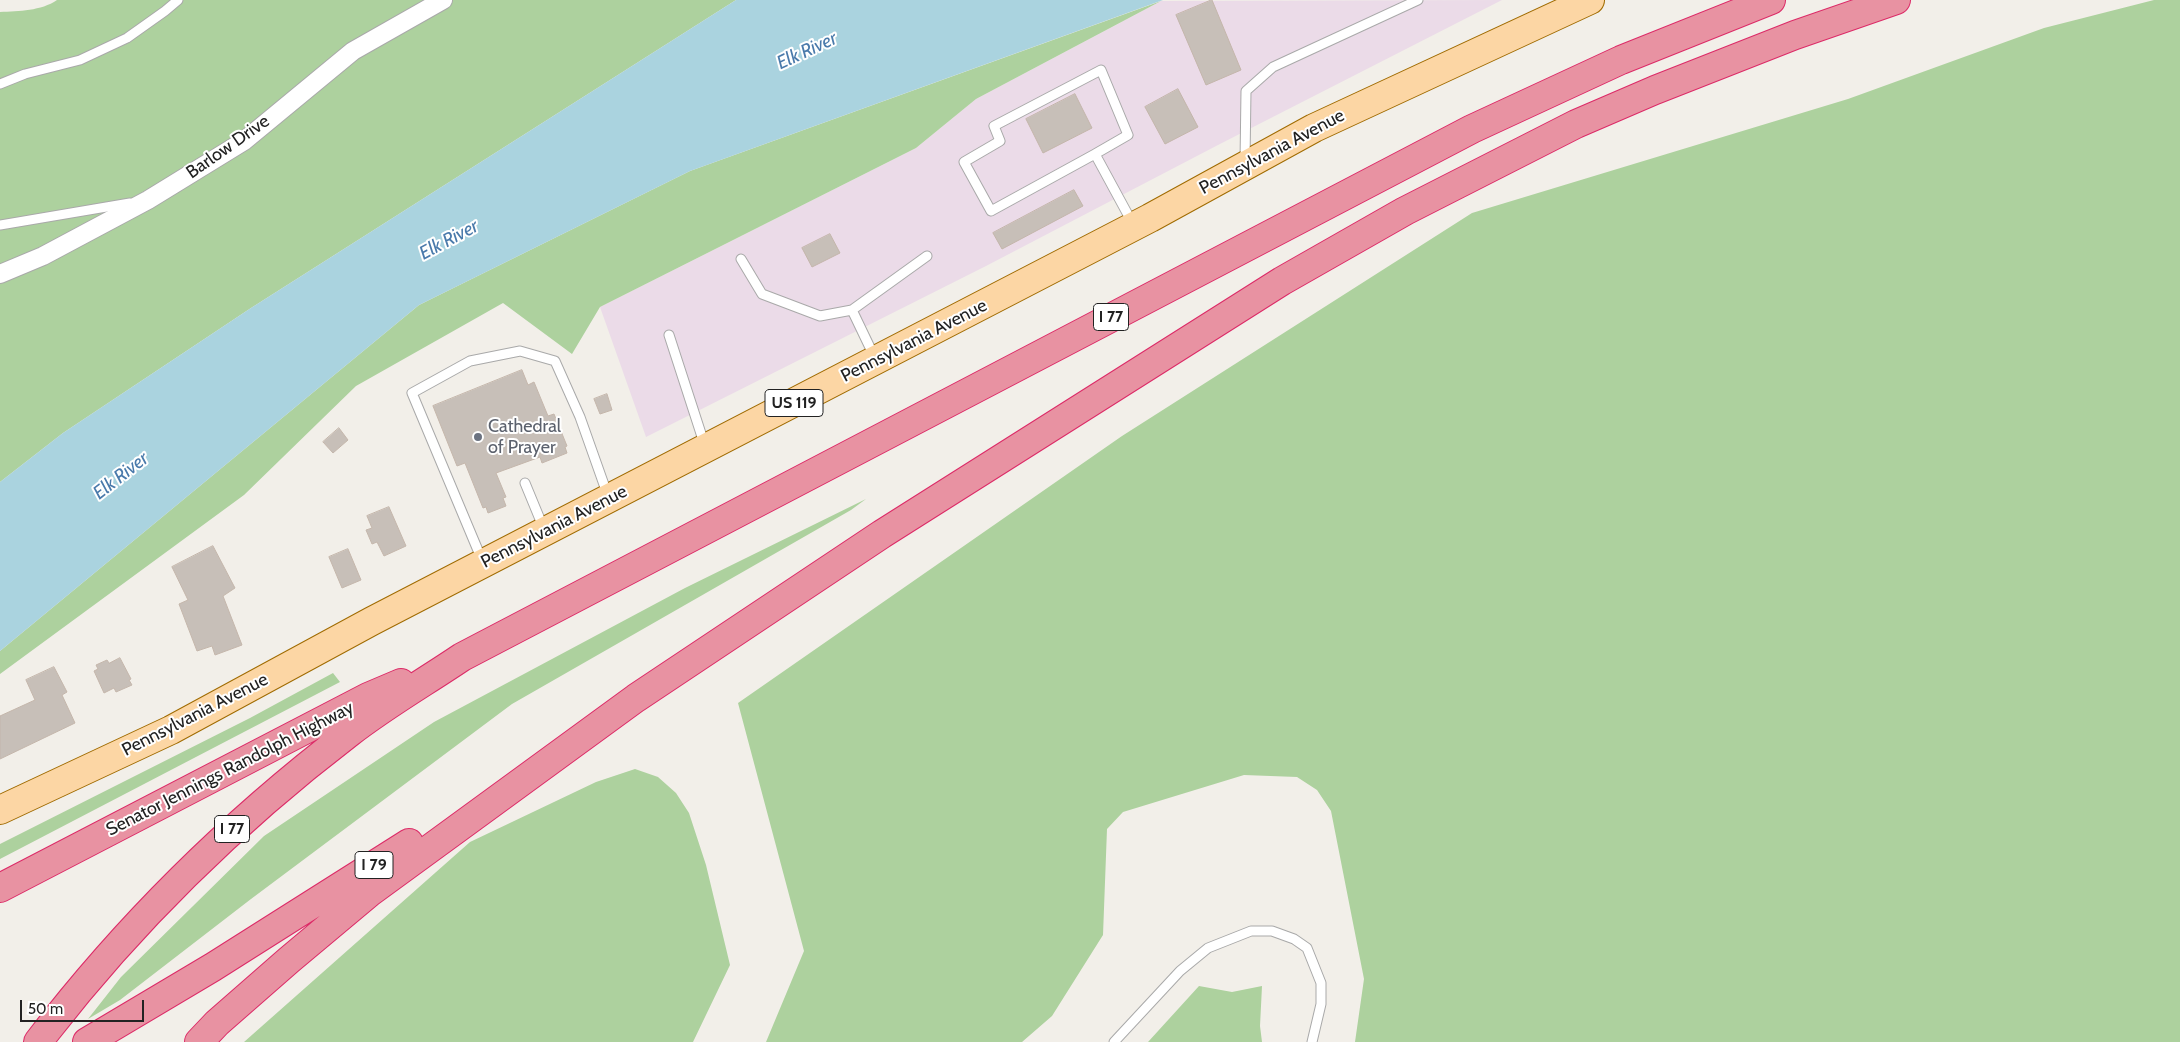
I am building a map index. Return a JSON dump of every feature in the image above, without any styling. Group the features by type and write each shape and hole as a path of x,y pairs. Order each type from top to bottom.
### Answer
{"highway":[{"name":"I 77","path":"38,1042 80,987 150,908 229,831 350,732 462,658 1472,129 1621,60 1771,0"},
{"path":"198,1042 217,1023 369,892 636,698 882,534 1273,286 1405,212 1576,124 1655,90 1795,35 1896,0"},
{"name":"Senator Jennings Randolph Highway","path":"0,888 368,697 462,658"},
{"name":"I 79","path":"87,1042 213,967 636,698"}],"main road":[{"name":"Pennsylvania Avenue","path":"0,810 171,730 372,620 706,449 1134,226 1314,128 1590,0"}],"street":[{"name":"Barlow Drive","path":"0,274 43,256 148,200 244,141 353,51 443,0"}],"lane":[{"path":"0,84 26,74 80,60 119,42 178,0"},
{"path":"1245,166 1246,91 1273,67 1418,0"},
{"path":"1101,70 1128,135 1095,154 990,211 964,162 1000,141 994,126 1101,70"},
{"path":"1095,154 1134,226"},
{"path":"0,225 148,200"},
{"path":"741,259 762,294 820,316 852,310 927,256"},
{"path":"852,310 876,360"},
{"path":"669,335 706,449"},
{"path":"484,563 412,393 431,381 470,361 520,351 555,361 580,417 609,498"},
{"path":"525,483 545,532"},
{"path":"1114,1042 1180,971 1208,948 1251,931 1272,931 1294,939 1307,948 1321,983 1321,1004 1312,1042"}],"shaded area":[{"path":"1502,0 986,266 646,437 600,307 916,148 976,99 1161,1"}],"green space":[{"path":"57,0 736,0 251,308 63,433 0,482 0,12 37,8"},
{"path":"2154,0 2180,0 2180,1042 1355,1042 1364,979 1331,811 1317,790 1297,777 1244,775 1123,812 1107,829 1103,935 1052,1016 1022,1042 766,1042 804,951 738,703 1122,436 1472,213 1848,99 2044,28"},
{"path":"1161,1 976,99 916,148 600,307 572,354 503,303 356,386 244,495 0,674 0,651 419,305 690,171"},
{"path":"866,499 851,510 512,704 251,899 120,1000 88,1019 121,977 264,836 434,722 685,588"},
{"path":"333,673 340,682 0,859 0,844 250,718"},
{"path":"635,769 658,777 676,793 689,813 706,865 730,965 693,1042 244,1042 470,842 596,782"},
{"path":"1199,986 1232,992 1262,986 1260,1026 1262,1042 1148,1042"}],"water":[{"name":"Elk River","path":"736,0 1163,0 690,171 419,305 0,651 0,482 63,433 251,308"}],"building":[{"path":"1212,0 1241,70 1206,85 1176,15"},
{"path":"1178,89 1198,127 1165,144 1145,107"},
{"path":"1075,94 1092,128 1043,153 1026,119"},
{"path":"1074,190 1083,206 1002,249 993,233"},
{"path":"830,234 840,253 812,267 802,248"},
{"name":"Cathedral of Prayer","path":"522,370 528,385 534,382 548,416 554,414 567,446 565,447 567,453 542,463 540,457 496,473 506,497 503,498 506,506 488,513 486,507 483,508 465,463 457,466 433,406"},
{"path":"607,394 612,410 600,414 594,399"},
{"path":"339,428 348,440 333,453 323,442"},
{"path":"389,507 406,546 384,556 377,542 372,544 366,530 372,528 367,516"},
{"path":"213,546 235,588 223,596 242,645 215,655 212,646 197,651 179,604 188,600 172,567"},
{"path":"348,549 361,580 342,588 329,557"},
{"path":"120,658 131,679 129,680 132,685 116,692 114,688 104,693 94,671 98,669 96,665 107,660 109,663"},
{"path":"54,667 67,692 62,695 75,723 0,759 0,716 35,700 26,680"}],"place":[{"name":"Cathedral of Prayer","path":"478,437"}]}
